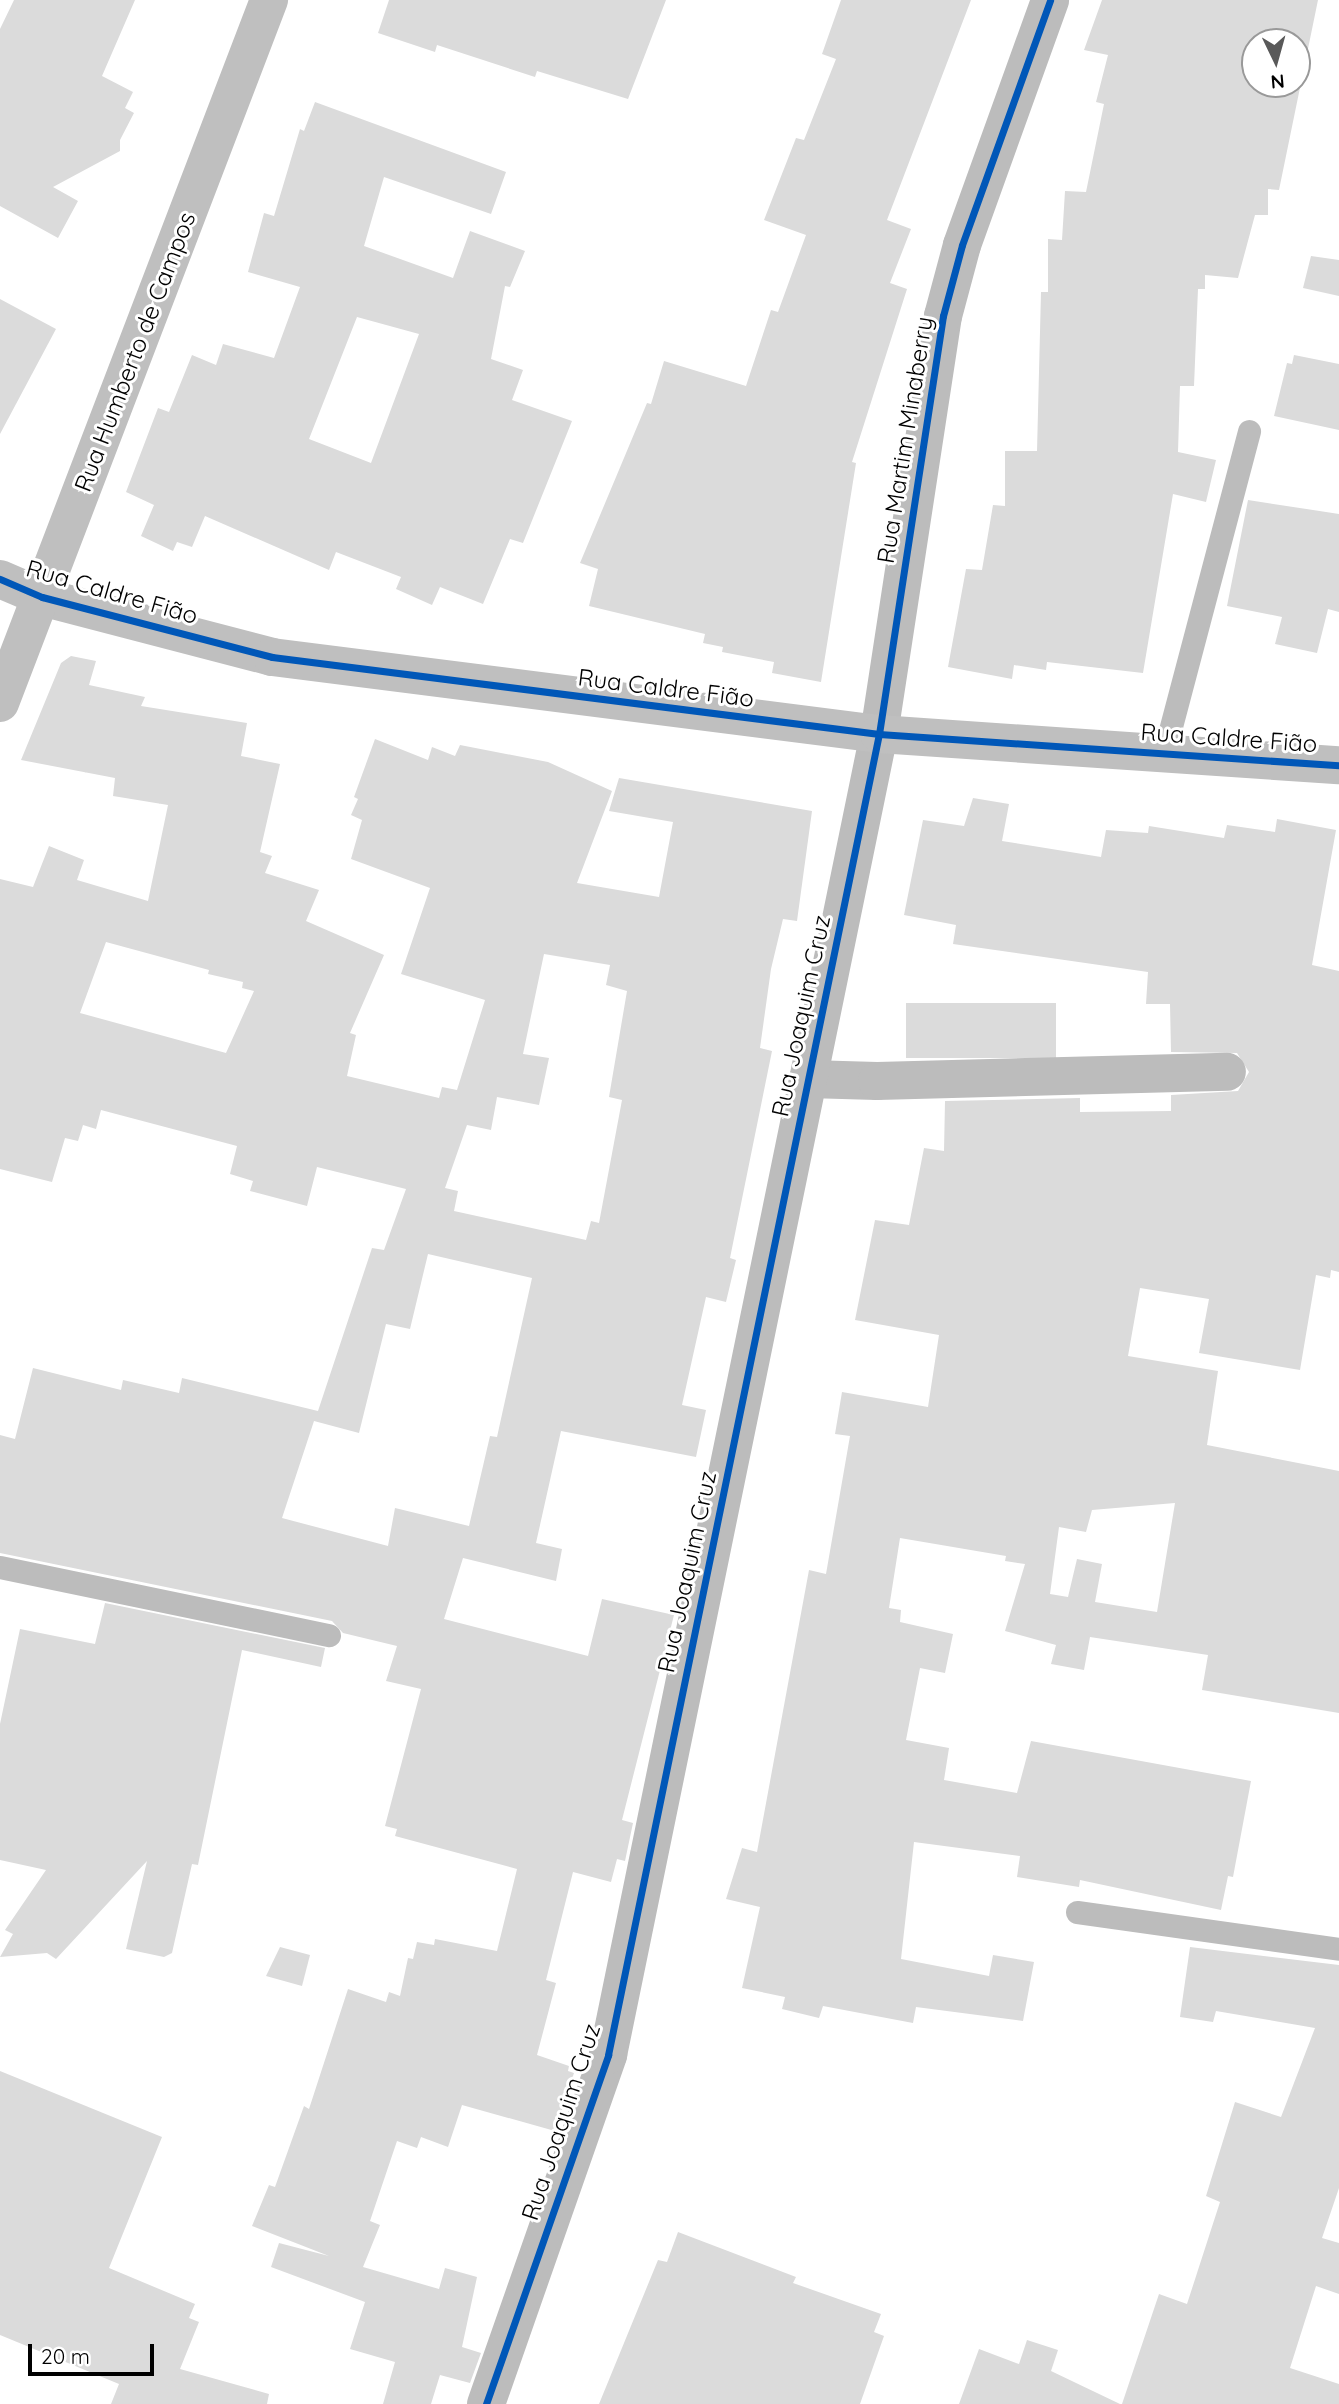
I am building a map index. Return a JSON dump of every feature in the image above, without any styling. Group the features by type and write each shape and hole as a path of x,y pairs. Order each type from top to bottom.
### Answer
{"street":[{"name":"Rua Humberto de Campos","path":"0,703 43,597 269,0"},
{"name":"Rua Martim Minaberry","path":"879,734 943,316 962,245 1050,0"},
{"name":"Rua Caldre Fião","path":"0,579 43,597 272,657 879,734 1339,765"},
{"name":"Rua Joaquim Cruz","path":"486,2404 608,2055 879,734"},
{"path":"808,1079 877,1081 1227,1072"}],"lane":[{"path":"1164,753 1250,431"},
{"path":"0,1567 329,1635"},
{"path":"1077,1912 1339,1950"}],"building":[{"path":"14,0 135,0 102,76 133,92 125,108 134,113 120,140 120,151 53,187 78,201 58,238 0,206 0,29"},
{"path":"389,0 666,0 628,99 537,71 535,77 437,45 435,52 378,33"},
{"path":"841,0 971,0 887,220 911,229 890,283 907,289 852,462 856,463 821,682 772,673 774,662 722,652 723,647 703,643 705,634 589,606 598,569 580,563 647,403 651,404 664,361 746,386 771,310 778,312 806,235 764,220 796,138 804,140 836,59 822,54"},
{"path":"1102,0 1318,0 1311,34 1311,28 1241,28 1241,98 1298,98 1279,190 1268,189 1268,215 1255,215 1238,278 1205,275 1205,289 1198,289 1194,386 1180,386 1178,452 1216,460 1206,502 1173,494 1143,673 1047,662 1046,670 1014,665 1012,679 948,667 966,569 982,570 993,505 1005,506 1005,451 1037,451 1041,292 1048,292 1048,239 1062,240 1065,191 1086,192 1104,104 1096,102 1108,55 1084,50"},
{"path":"315,102 506,172 491,214 384,177 364,246 453,278 470,231 525,251 510,287 505,286 491,359 523,370 512,400 572,421 523,543 510,539 483,604 440,587 432,605 396,589 401,577 336,552 329,570 205,516 192,547 177,542 173,551 141,536 154,505 126,492 158,408 169,412 192,355 216,365 223,344 274,358 300,287 248,272 264,213 274,216 300,129 304,131","holes":["357,317 419,334 371,463 309,439"]},
{"path":"1311,256 1339,260 1339,296 1303,288"},
{"path":"0,299 56,329 0,434"},
{"path":"1294,355 1339,364 1339,430 1274,416 1287,363 1292,364"},
{"path":"1248,500 1339,514 1339,612 1328,609 1317,653 1275,644 1282,617 1227,606"},
{"path":"71,656 96,661 89,685 145,697 141,706 247,723 241,756 280,764 260,852 272,856 265,873 319,890 306,921 384,955 350,1033 356,1035 347,1076 439,1098 442,1087 457,1090 485,1000 401,974 430,888 351,859 362,820 351,815 358,799 354,797 375,739 428,760 432,747 455,756 460,745 548,762 612,791 577,883 659,897 673,822 609,811 619,778 812,811 797,921 783,919 771,969 760,1048 772,1051 730,1258 736,1260 726,1302 706,1297 682,1405 706,1410 696,1457 561,1431 536,1543 562,1549 556,1581 463,1558 444,1619 588,1656 602,1599 674,1615 622,1820 633,1823 625,1861 617,1859 611,1882 573,1872 546,1980 556,1983 537,2055 569,2066 568,2071 574,2073 555,2131 462,2105 448,2147 421,2137 417,2148 397,2141 370,2221 380,2225 363,2267 439,2289 445,2268 477,2277 462,2347 481,2353 470,2383 440,2375 431,2404 383,2404 395,2362 350,2349 365,2302 271,2267 279,2243 329,2256 252,2226 269,2185 275,2187 304,2106 309,2109 348,1989 386,2002 389,1992 400,1996 408,1958 413,1959 417,1942 434,1945 435,1939 497,1951 517,1869 395,1836 397,1829 385,1826 421,1689 386,1681 397,1646 343,1633 332,1621 0,1553 0,1435 15,1439 33,1368 121,1390 123,1380 179,1393 182,1378 318,1411 372,1248 384,1250 406,1189 317,1167 307,1206 250,1191 253,1181 230,1174 237,1146 101,1110 96,1129 83,1125 78,1141 65,1138 52,1182 0,1169 0,879 33,887 49,846 84,860 77,880 148,901 168,805 113,796 115,778 21,760 61,663","holes":["106,942 209,970 208,974 243,982 242,988 254,991 226,1053 80,1013","544,954 610,965 606,985 627,991 609,1097 622,1100 599,1223 591,1221 586,1240 454,1211 458,1191 445,1188 467,1125 491,1130 497,1097 539,1105 549,1058 523,1054","428,1254 532,1278 497,1437 490,1436 469,1526 395,1508 388,1546 282,1518 314,1421 359,1433 386,1324 410,1329"]},
{"path":"973,798 1009,804 1002,841 1101,857 1106,830 1148,833 1149,826 1224,838 1227,825 1275,832 1277,819 1336,830 1312,965 1339,971 1339,1272 1331,1270 1330,1278 1316,1275 1300,1370 1199,1353 1209,1299 1140,1288 1128,1356 1218,1371 1207,1445 1339,1471 1339,1713 1202,1690 1208,1655 1090,1637 1084,1670 1051,1664 1056,1645 1005,1631 1025,1564 1005,1561 1006,1556 900,1538 889,1608 901,1610 900,1622 953,1634 945,1673 920,1668 906,1740 949,1748 944,1780 1017,1793 1031,1741 1251,1781 1233,1877 1228,1876 1221,1910 1080,1880 1079,1887 1017,1877 1020,1856 914,1842 901,1959 989,1976 993,1955 1034,1962 1023,2021 916,2007 913,2023 823,2006 819,2018 782,2009 785,1997 742,1988 760,1907 726,1899 742,1848 757,1852 809,1570 826,1574 850,1436 835,1434 842,1392 928,1407 939,1335 855,1320 875,1220 909,1225 924,1148 944,1151 945,1101 1080,1098 1080,1112 1171,1111 1171,1095 1238,1091 1249,1072 1237,1053 1171,1052 1170,1004 1146,1004 1148,972 953,944 956,925 904,915 923,820 964,826","holes":["1175,1503 1157,1612 1095,1602 1102,1564 1077,1559 1068,1597 1050,1594 1059,1527 1086,1532 1092,1510"]},
{"path":"906,1003 1056,1003 1056,1058 906,1058"},
{"path":"105,1603 325,1648 321,1667 242,1650 198,1865 192,1864 172,1953 164,1957 126,1949 147,1861 56,1959 47,1953 0,1957 13,1934 5,1930 46,1870 0,1860 0,1724 20,1629 95,1644"},
{"path":"280,1947 310,1955 302,1986 266,1976"},
{"path":"1190,1947 1339,1965 1339,2188 1322,2238 1339,2243 1339,2294 1316,2286 1290,2368 1339,2384 1339,2404 1122,2404 1159,2294 1187,2304 1220,2202 1206,2196 1235,2102 1281,2117 1315,2028 1216,2011 1213,2022 1180,2017"},
{"path":"0,2071 162,2137 109,2268 195,2304 189,2318 199,2322 180,2369 269,2394 267,2404 111,2404 119,2384 0,2335"},
{"path":"678,2232 796,2277 793,2283 881,2314 874,2332 884,2336 860,2404 599,2404 658,2260 667,2262"},
{"path":"1027,2340 1058,2350 1051,2371 1120,2404 959,2404 979,2349 1019,2364"}],"cycle path":[{"path":"486,2404 608,2055 879,734 943,316 962,245 1050,0"},
{"path":"0,579 42,597 272,657 879,734 1339,765"}]}
